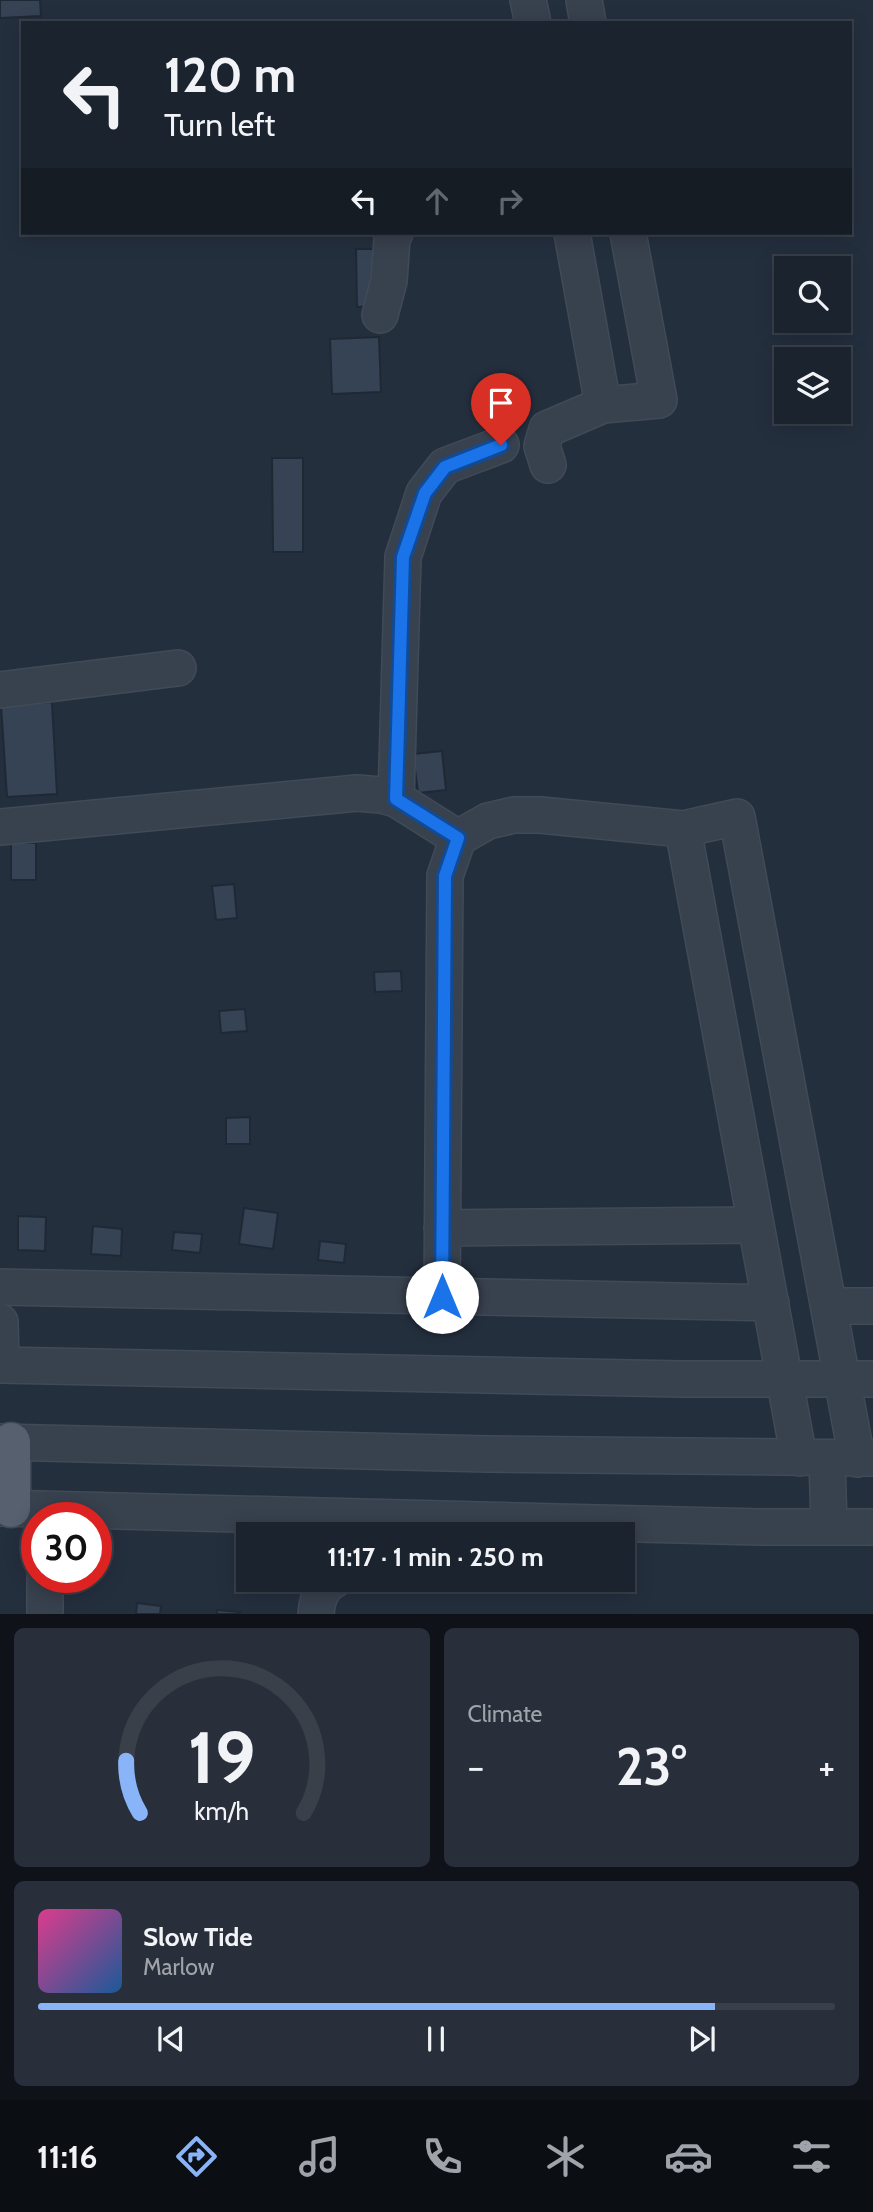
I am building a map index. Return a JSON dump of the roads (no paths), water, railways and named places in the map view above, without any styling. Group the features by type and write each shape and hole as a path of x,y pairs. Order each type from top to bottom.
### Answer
{"main road":[{"path":"5,1442 22,1502"}],"street":[{"path":"528,0 533,21"},
{"path":"584,0 588,21"},
{"path":"380,315 389,281 394,235"},
{"path":"572,235 603,405"},
{"path":"548,465 542,446 547,429 603,405 659,400 628,235"},
{"path":"396,799 403,557 425,493 445,467 501,445"},
{"path":"0,690 178,668"},
{"path":"0,827 357,793 396,799 458,838"},
{"path":"442,1297 445,876 458,838 488,821 514,815 540,815 683,830 737,817 828,1306 858,1379 839,1458 829,1527"},
{"path":"683,830 784,1379 839,1458"},
{"path":"442,1228 756,1225"},
{"path":"0,1287 771,1303"},
{"path":"828,1306 873,1306"},
{"path":"0,1322 1,1365 680,1379 858,1379"},
{"path":"5,1442 487,1454 839,1458"},
{"path":"112,1514 330,1522"},
{"path":"635,1533 873,1527"},
{"path":"316,1614 317,1601 322,1592"},
{"path":"45,1593 45,1614"}]}
